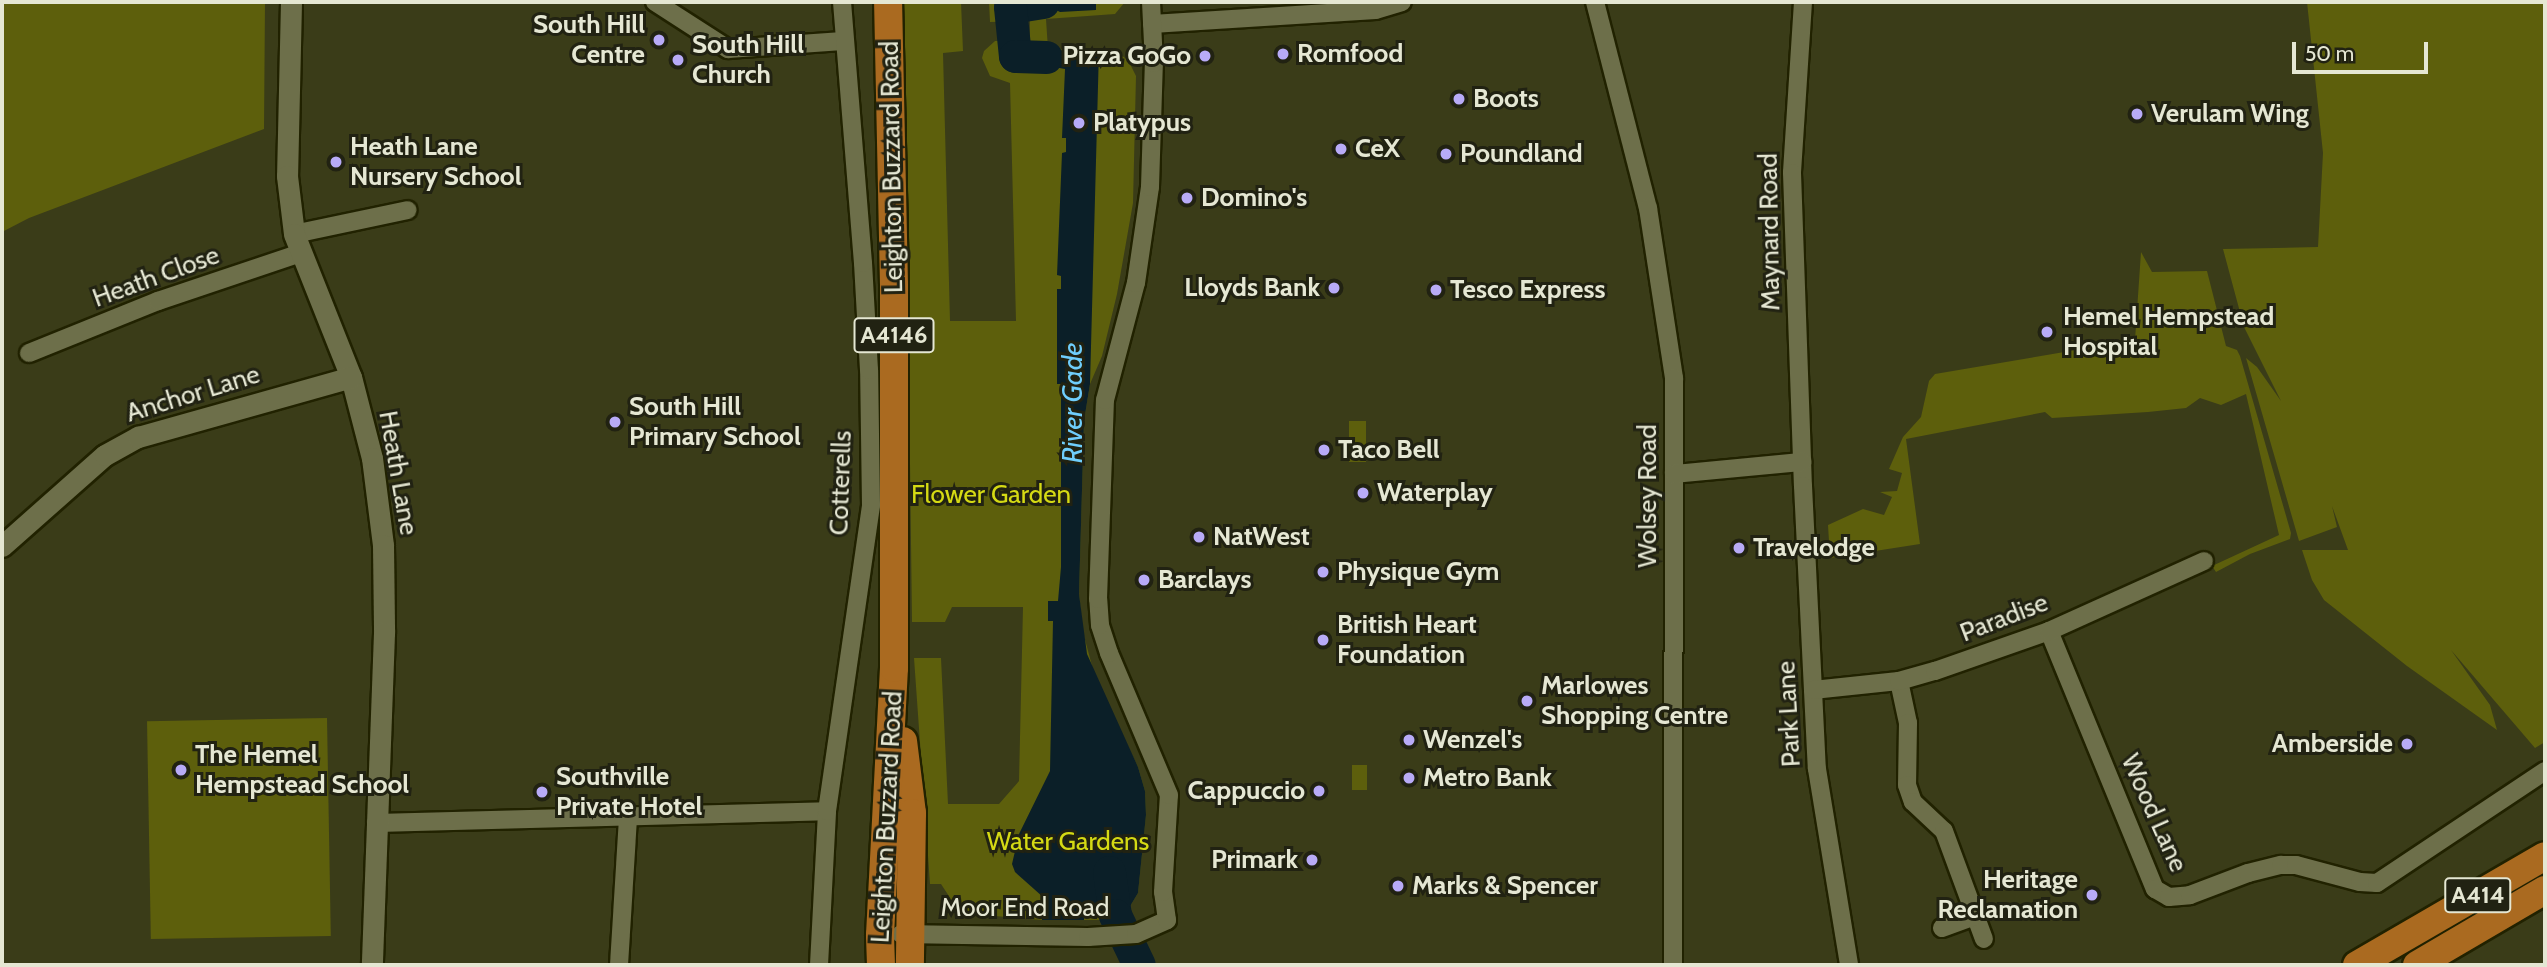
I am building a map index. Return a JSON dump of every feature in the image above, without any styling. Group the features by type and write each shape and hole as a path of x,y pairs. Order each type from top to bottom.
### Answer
{"main road":[{"name":"Leighton Buzzard Road","path":"881,965 880,935 894,668 894,285 888,2"},
{"name":"Leighton Buzzard Road","path":"894,668 912,813 910,965"},
{"name":"A414","path":"2357,965 2545,856"},
{"name":"A414","path":"2424,963 2545,890"}],"street":[{"name":"Heath Lane","path":"291,2 287,176 298,244 351,377 372,458 383,545 384,633 372,965"},
{"path":"655,2 728,49 844,41"},
{"name":"Cotterells","path":"819,965 827,811 871,505 864,273 842,2"},
{"path":"1151,2 1152,24 1376,10 1402,2"},
{"name":"Wolsey Road","path":"1595,2 1650,221 1674,378 1673,965"},
{"name":"Maynard Road","path":"1802,462 1792,173 1803,2"},
{"name":"Moor End Road","path":"880,935 1088,937 1136,934 1167,920 1163,892 1169,795 1109,653 1100,625 1098,599 1105,400 1136,283 1148,214 1154,63 1152,24"},
{"name":"Heath Close","path":"29,353 298,244 408,210"},
{"name":"Anchor Lane","path":"2,546 105,454 138,437 351,377"},
{"path":"1674,474 1802,462"},
{"name":"Park Lane","path":"1802,462 1817,769 1847,964"},
{"name":"Paradise","path":"1813,690 1899,681 1935,671 2049,631 2204,561"},
{"name":"Wood Lane","path":"2049,631 2155,889 2169,897 2190,895 2248,873 2281,865 2314,869 2360,882 2377,883 2545,771"},
{"path":"1899,681 1908,723 1907,785 1913,802 1944,831 1984,939"},
{"path":"376,823 827,811"},
{"path":"620,965 628,817"},
{"path":"1942,928 1975,916"},
{"path":"2410,933 2424,963"}],"green space":[{"path":"2,2 265,2 264,129 29,218 2,232"},
{"name":"Water Gardens","path":"901,2 961,2 963,51 943,53 950,321 1016,321 1010,83 990,76 982,58 984,51 995,41 1021,40 1022,49 1030,49 1030,21 990,22 989,2 1125,2 1115,14 1046,19 1048,49 1111,48 1128,60 1136,76 1133,203 1117,294 1102,356 1090,384 1084,421 1079,594 1083,632 1095,677 1138,767 1145,791 1146,815 1138,893 1126,913 1109,920 1042,920 960,913 941,884 930,884 914,658 941,658 948,804 999,804 1019,781 1023,607 952,607 945,622 912,622 905,63"},
{"path":"2307,2 2545,2 2545,742 2535,748 2451,650 2490,705 2497,730 2407,666 2324,600 2312,580 2302,550 2348,550 2332,506 2337,527 2299,541 2246,358 2257,367 2281,401 2244,327 2223,249 2318,247 2323,153"},
{"path":"2141,252 2152,272 2207,271 2226,346 2237,350 2240,356 2291,533 2290,539 2250,554 2216,572 2212,566 2279,535 2246,394 2221,405 2200,398 2186,408 2148,412 2052,418 2045,412 1906,439 1920,544 1830,558 1828,525 1863,509 1884,515 1892,497 1880,492 1897,491 1902,473 1889,469 1903,437 1921,417 1929,381 1935,374 2135,340"},
{"path":"1349,421 1366,421 1366,462 1349,462"},
{"path":"327,718 331,936 151,939 147,721"},
{"path":"1352,765 1367,765 1367,790 1352,790"}],"water":[{"path":"1096,2 1096,10 1060,12 1048,6 1016,9 1016,20 1006,21 1005,4"},
{"name":"Water Gardens","path":"1009,41 1019,41 1020,52 1099,49 1090,384 1084,421 1079,594 1087,654 1138,767 1145,791 1146,815 1138,893 1126,913 1109,920 1103,920 1102,916 1084,916 1084,920 1042,920 1043,897 1015,872 1012,864 1019,834 1050,771 1053,621 1048,621 1048,601 1058,601 1061,567 1061,384 1057,384 1057,289 1061,289 1061,276 1057,275 1062,153 1066,152 1066,138 1062,138 1065,69 1011,59"}],"waterway":[{"name":"River Gade","path":"1043,2 1010,7 1015,56 1046,57"},
{"name":"River Gade","path":"1109,872 1115,915 1139,965"}],"place":[{"name":"South Hill Centre","path":"659,40"},
{"name":"Romfood","path":"1283,54"},
{"name":"Pizza GoGo","path":"1205,56"},
{"name":"South Hill Church","path":"678,60"},
{"name":"Boots","path":"1459,99"},
{"name":"Verulam Wing","path":"2137,114"},
{"name":"Platypus","path":"1079,123"},
{"name":"CeX","path":"1341,149"},
{"name":"Poundland","path":"1446,154"},
{"name":"Heath Lane Nursery School","path":"336,162"},
{"name":"Domino's","path":"1187,198"},
{"name":"Lloyds Bank","path":"1334,288"},
{"name":"Tesco Express","path":"1436,290"},
{"name":"Hemel Hempstead Hospital","path":"2047,332"},
{"name":"South Hill Primary School","path":"615,422"},
{"name":"Taco Bell","path":"1324,450"},
{"name":"Waterplay","path":"1363,493"},
{"name":"NatWest","path":"1199,537"},
{"name":"Travelodge","path":"1739,548"},
{"name":"Physique Gym","path":"1323,572"},
{"name":"Barclays","path":"1144,580"},
{"name":"British Heart Foundation","path":"1323,640"},
{"name":"Marlowes Shopping Centre","path":"1527,701"},
{"name":"Wenzel's","path":"1409,740"},
{"name":"Amberside","path":"2407,744"},
{"name":"The Hemel Hempstead School","path":"181,770"},
{"name":"Metro Bank","path":"1409,778"},
{"name":"Cappuccio","path":"1319,791"},
{"name":"Southville Private Hotel","path":"542,792"},
{"name":"Primark","path":"1312,860"},
{"name":"Marks & Spencer","path":"1398,886"},
{"name":"Heritage Reclamation","path":"2092,895"}],"park label":[{"name":"Flower Garden","path":"991,495"}]}
